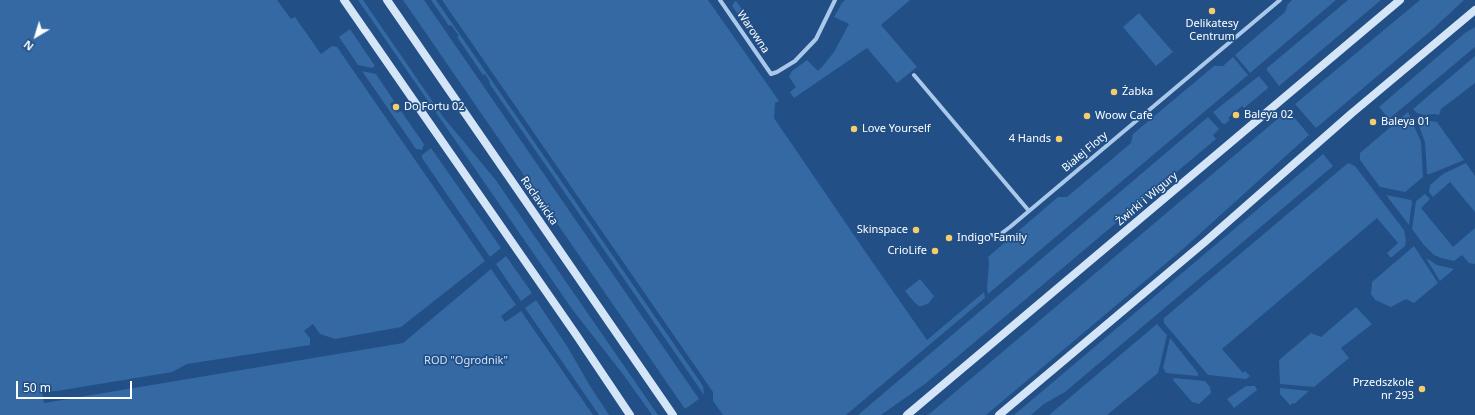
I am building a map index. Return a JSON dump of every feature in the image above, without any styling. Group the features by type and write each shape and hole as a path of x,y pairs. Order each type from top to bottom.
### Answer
{"main road":[{"path":"344,0 630,415"},
{"name":"Racławicka","path":"387,0 674,415"},
{"name":"Żwirki i Wigury","path":"907,415 1400,0"},
{"path":"999,415 1200,246 1475,10"}],"street":[{"name":"Warowna","path":"720,0 771,74 795,61 816,39 835,0"},
{"name":"Białej Floty","path":"991,235 996,236 1001,234 1280,0"},
{"path":"914,75 1029,211"}],"green space":[{"name":"ROD \"Ogrodnik\"","path":"0,0 277,0 291,19 295,17 321,54 332,46 337,47 485,261 401,327 335,339 320,334 313,324 304,331 310,338 310,345 187,364 172,372 57,391 42,392 44,403 403,343 491,269 516,305 501,316 505,322 521,311 593,415 0,415"},
{"path":"358,0 363,0 444,118 495,179 658,415 652,415 625,377 572,309"},
{"path":"403,0 424,0 699,399 685,409"},
{"path":"431,0 436,0 703,386 704,395 489,83 490,82 485,74 483,75 457,37 459,36 451,25 449,26"},
{"path":"442,0 708,0 779,101 775,103 774,118 927,340 984,292 985,298 846,415 723,415 713,401 713,392"},
{"path":"845,0 910,0 881,25 917,67 897,83 867,48 794,98 790,92 796,87 789,77 792,71 807,60 818,71 834,52 849,24 834,17"},
{"path":"1292,0 1336,0 1250,73 1235,55 1285,12 1288,4"},
{"path":"1348,0 1381,0 1279,86 1267,68"},
{"path":"1420,0 1464,0 1433,29 1316,128 1295,104"},
{"path":"735,1 765,44 761,46 732,6"},
{"path":"1139,13 1173,52 1156,66 1123,27"},
{"path":"1475,27 1475,47 1389,119 1379,107 1465,33"},
{"path":"350,29 375,66 372,68 358,65 339,37"},
{"path":"1475,56 1475,83 1441,109 1439,115 1424,115 1417,113 1413,109"},
{"path":"1233,57 1248,75 988,294 988,257 1058,197 1067,197 1131,143 1133,134 1214,66 1223,66"},
{"path":"362,71 376,74 394,101 390,104 397,113 401,111 424,144 422,150 416,149"},
{"path":"1259,76 1268,87 1267,89 1244,108 1242,106 1228,118 1230,120 1223,124 1213,112"},
{"path":"1288,110 1309,135 1183,249 986,415 928,415"},
{"path":"1408,112 1421,142 1423,177 1405,192 1380,187 1360,160 1360,153"},
{"path":"1208,117 1219,129 1213,135 1216,139 925,384 881,415 858,415"},
{"path":"1417,119 1437,122 1464,160 1427,174 1425,142"},
{"path":"431,148 501,248 490,257 422,158 422,155"},
{"path":"1323,154 1333,166 1065,392 1044,404 1031,415 1014,415"},
{"path":"1348,163 1355,166 1404,230 1406,241 1405,246 1390,257 1387,253 1398,243 1377,218 1222,349 1243,373 1245,371 1250,376 1246,379 1208,375 1164,323 1164,318"},
{"path":"1466,163 1475,176 1475,212 1450,182 1433,197 1429,192 1430,185 1443,174"},
{"path":"1425,194 1430,199 1421,208 1453,247 1475,228 1475,264 1469,263 1462,255 1454,261 1434,255 1423,244 1412,229 1416,201"},
{"path":"1386,195 1411,200 1409,225"},
{"path":"1414,246 1438,283 1414,303 1406,299 1391,307 1375,300 1371,294 1372,282"},
{"path":"506,256 532,293 521,301 496,264"},
{"path":"1428,259 1437,265 1454,269 1440,281 1427,260"},
{"path":"920,279 934,296 929,303 922,306 915,303 905,291"},
{"path":"536,300 567,346 609,415 599,415 525,308"},
{"path":"1356,307 1372,324 1341,348 1349,358 1314,387 1280,384 1279,360 1311,333 1321,337"},
{"path":"1157,324 1167,335 1158,373 1107,415 1049,415"},
{"path":"1170,338 1198,373 1198,376 1166,373 1163,368"},
{"path":"1174,378 1205,381 1210,387 1211,393 1199,404 1192,402 1173,380"},
{"path":"1246,386 1255,386 1257,390 1234,408 1227,399"},
{"path":"1280,388 1309,391 1294,404 1293,403 1290,405 1280,394"}],"place":[{"name":"Delikatesy Centrum","path":"1212,11"},
{"name":"Żabka","path":"1114,92"},
{"name":"Do Fortu 02","path":"396,107"},
{"name":"Baleya 02","path":"1236,115"},
{"name":"Woow Cafe","path":"1087,116"},
{"name":"Baleya 01","path":"1373,122"},
{"name":"Love Yourself","path":"854,129"},
{"name":"4 Hands","path":"1059,139"},
{"name":"Skinspace","path":"916,230"},
{"name":"Indigo Family","path":"949,238"},
{"name":"CrioLife","path":"935,251"},
{"name":"Przedszkole nr 293","path":"1422,389"}]}
